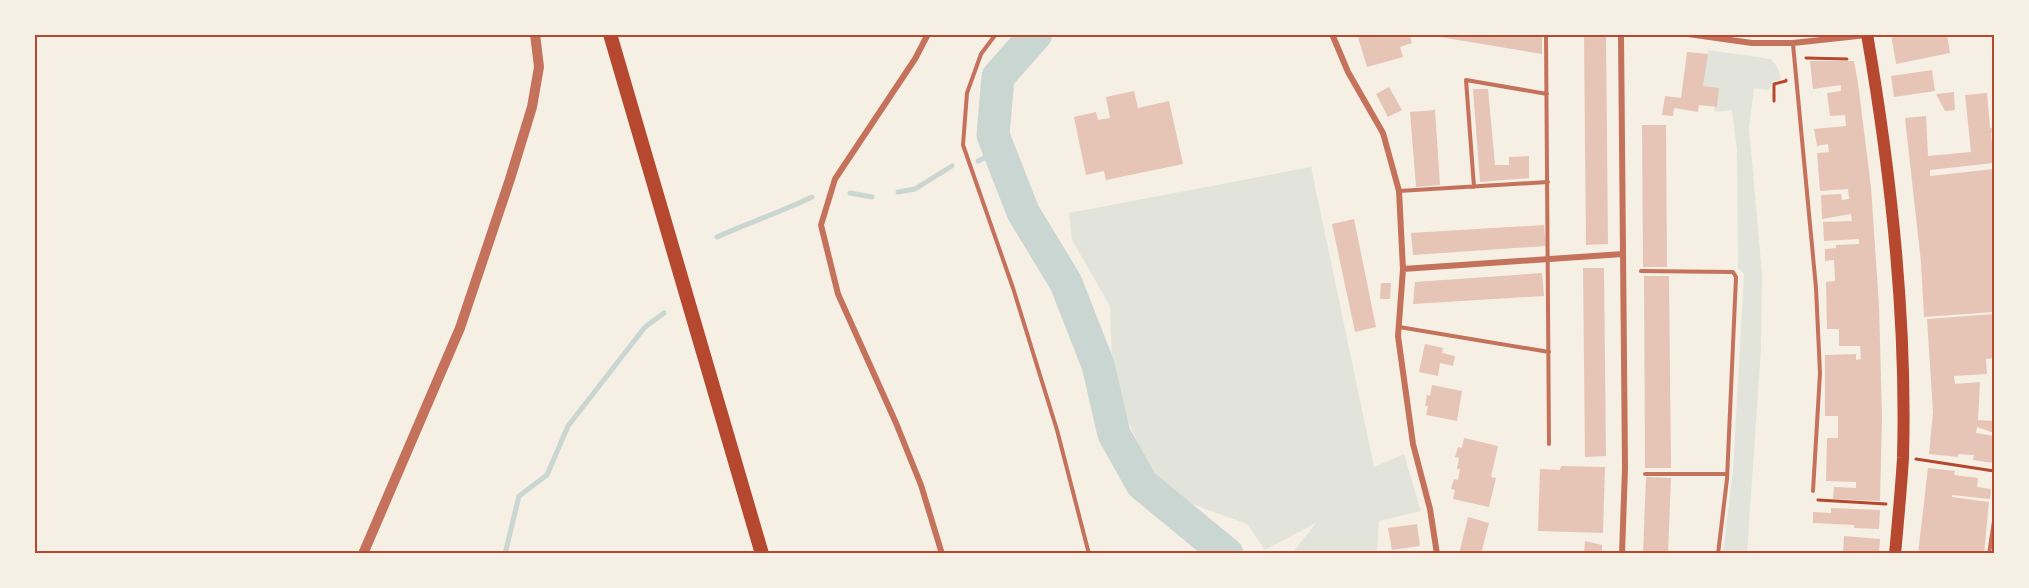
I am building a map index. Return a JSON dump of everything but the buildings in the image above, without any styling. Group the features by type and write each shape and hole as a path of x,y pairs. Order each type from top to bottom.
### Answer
{"main road":[{"path":"610,34 762,554"},
{"path":"1867,35 1894,225 1903,400 1902,458 1895,554"}],"street":[{"path":"363,554 460,328 510,179 532,107 539,67 534,34"},
{"path":"928,34 915,59 835,180 821,225 838,294 921,485 942,554"},
{"path":"1332,34 1348,72 1383,133 1400,190 1403,270 1398,336 1413,444 1430,509 1437,554"},
{"path":"1621,34 1624,473 1622,554"},
{"path":"1688,34 1752,43 1793,43 1867,35"},
{"path":"1403,270 1623,254"}],"lane":[{"path":"996,34 981,54 967,93 963,145 1013,288 1058,430 1089,554"},
{"path":"1546,34 1549,444"},
{"path":"1793,43 1816,288 1819,362 1813,491"},
{"path":"1474,187 1466,80 1547,94"},
{"path":"1400,190 1548,182"},
{"path":"1641,271 1733,272 1736,276 1727,474 1718,554"},
{"path":"1399,327 1549,352"},
{"path":"1645,474 1727,474"},
{"path":"1989,554 1995,521"}],"path":[{"path":"1806,58 1847,59"},
{"path":"1774,102 1774,84 1786,81 1784,74"},
{"path":"1915,459 1995,471"},
{"path":"1813,491 1819,502 1899,505"}],"shaded area":[{"path":"1708,50 1771,59 1778,68 1781,79 1773,81 1769,90 1754,88 1749,128 1762,274 1761,349 1747,553 1723,553 1733,470 1744,274 1738,268 1737,149 1732,110 1714,112 1719,89 1703,86"},
{"path":"1311,167 1374,467 1404,454 1421,511 1379,521 1377,553 1292,553 1316,523 1265,550 1247,524 1161,493 1124,412 1112,369 1110,306 1072,240 1069,213"}],"waterway":[{"path":"1036,34 998,77 993,135 1023,212 1066,283 1098,365 1114,434 1142,484 1227,554"},
{"path":"978,161 1000,151"},
{"path":"898,192 915,189 952,166"},
{"path":"850,193 872,197"},
{"path":"717,237 812,197"},
{"path":"505,554 519,496 547,475 568,426 645,327 664,313"}]}
